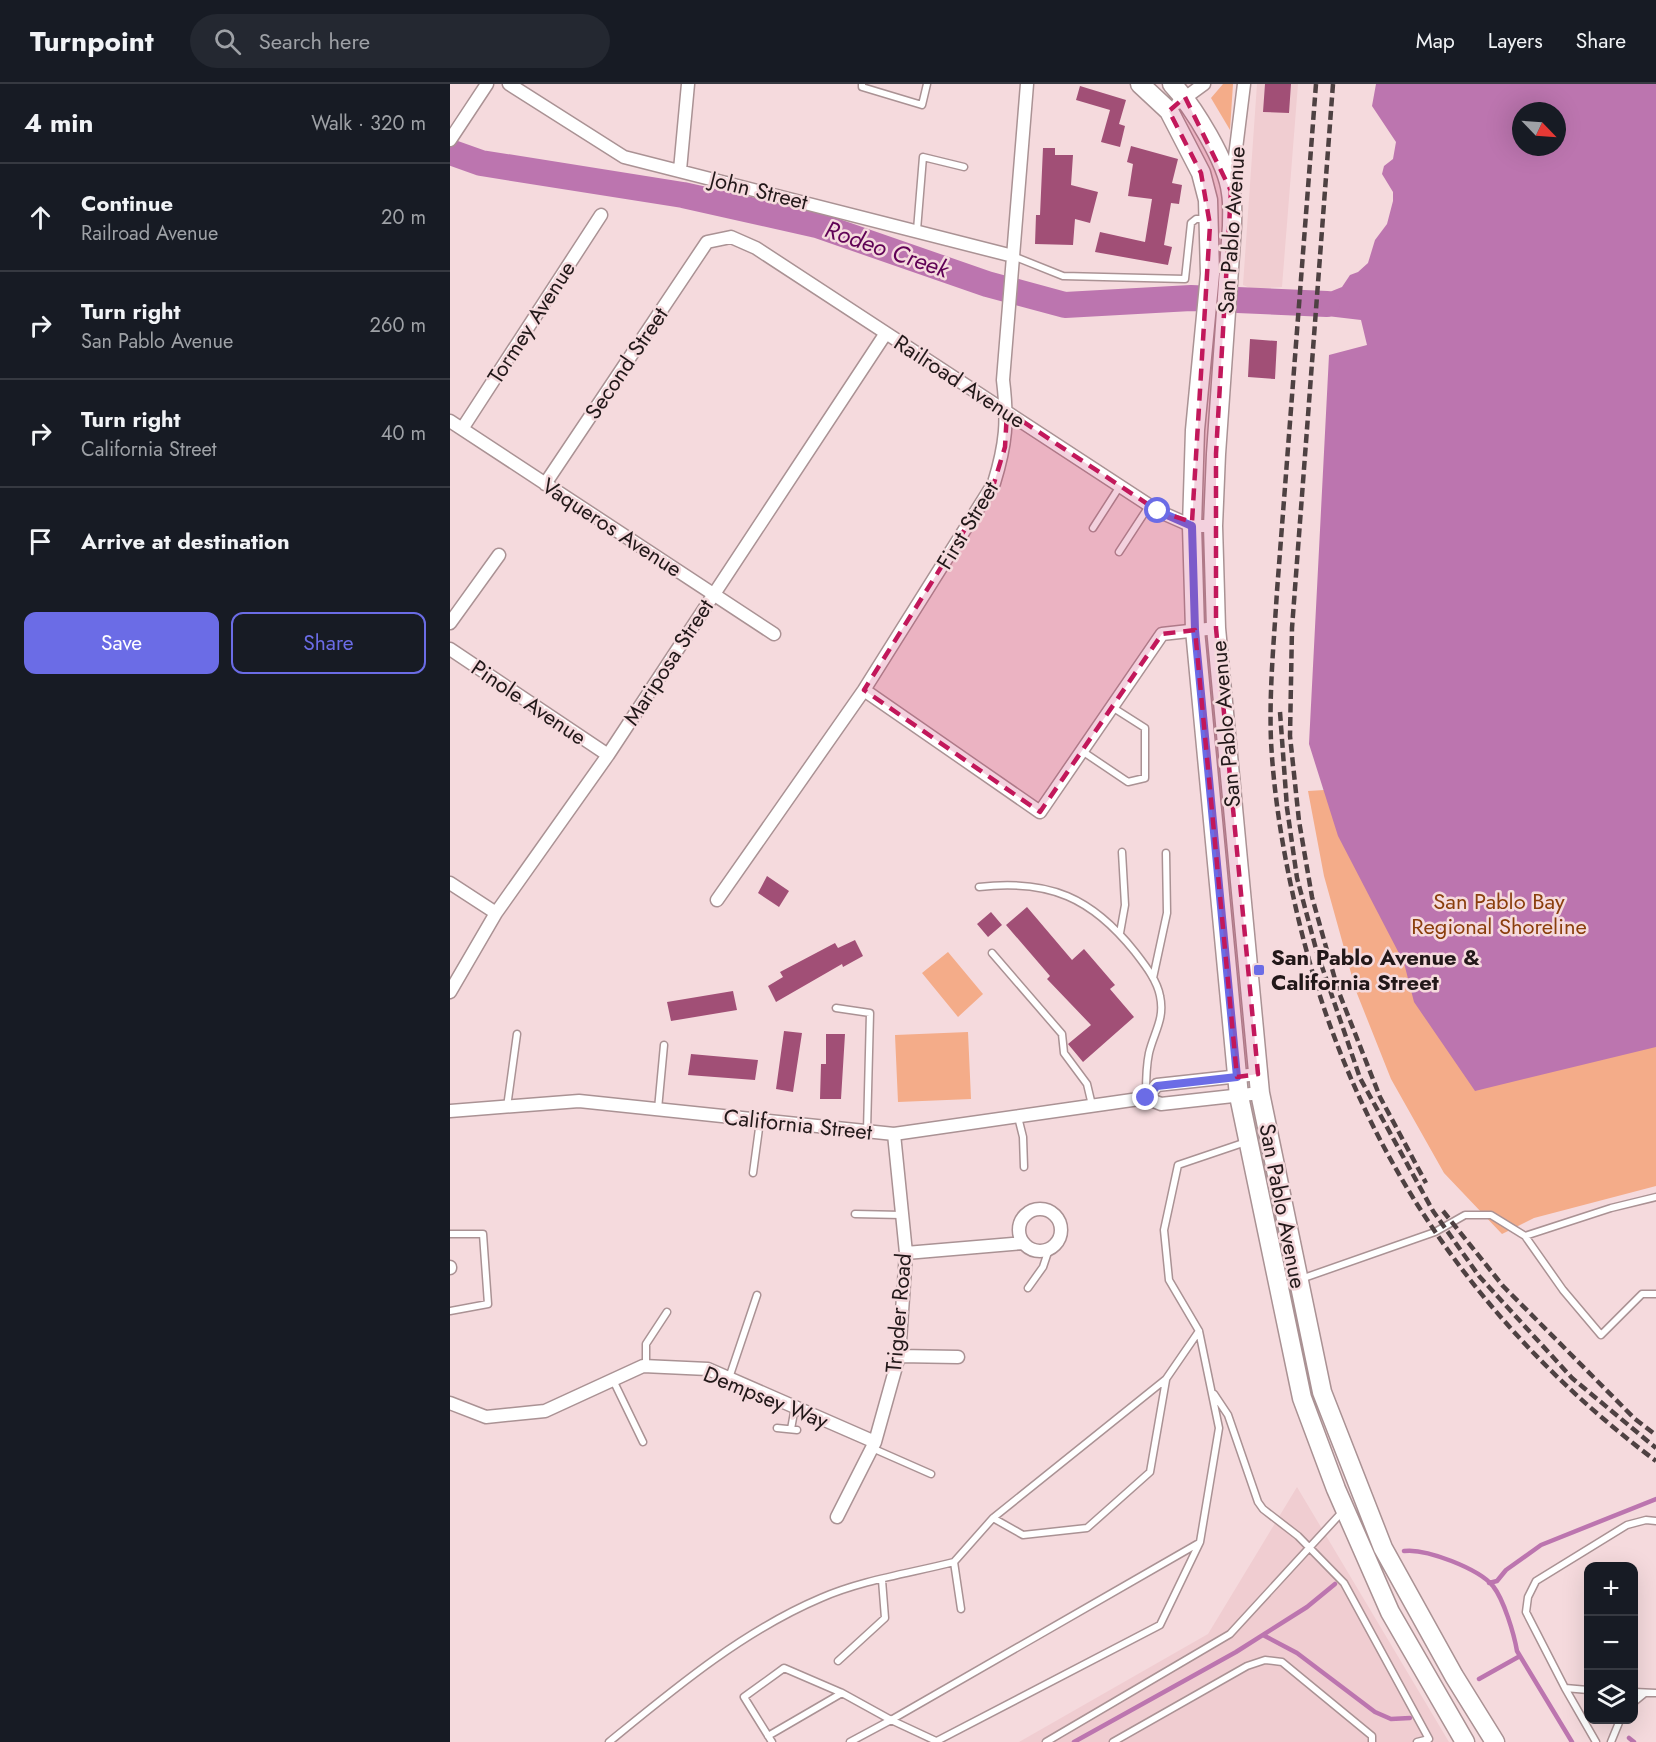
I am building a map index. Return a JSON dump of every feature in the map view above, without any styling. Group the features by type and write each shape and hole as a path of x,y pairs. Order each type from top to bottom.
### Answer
{"main road":[{"name":"San Pablo Avenue","path":"1140,84 1169,111 1202,173 1219,275 1224,330 1213,526 1216,628 1260,1093 1298,1280 1322,1392 1383,1548 1454,1676 1495,1742"},
{"path":"1172,84 1185,97 1218,157 1231,191"},
{"name":"San Pablo Avenue","path":"1231,191 1219,275 1204,328 1195,429 1192,526 1195,630 1239,1096 1302,1398 1390,1612 1465,1742"}],"street":[{"path":"450,140 487,84"},
{"path":"509,84 624,157 680,170 688,84"},
{"name":"First Street","path":"717,900 864,690 994,483 1005,447 1007,411 1003,380 1027,84"},
{"path":"1169,111 1204,84"},
{"name":"San Pablo Avenue","path":"1231,191 1244,84"},
{"name":"John Street","path":"680,170 1013,256"},
{"name":"Tormey Avenue","path":"462,429 601,215"},
{"name":"Railroad Avenue","path":"707,242 731,237 756,248 1149,505 1192,526 1213,526"},
{"name":"Second Street","path":"545,483 707,242"},
{"name":"Mariposa Street","path":"450,992 496,913 608,755 712,593 886,333"},
{"name":"Vaqueros Avenue","path":"450,421 774,634"},
{"path":"450,624 499,555"},
{"name":"San Pablo Avenue","path":"864,690 1040,812 1162,634 1216,628"},
{"name":"Pinole Avenue","path":"450,649 608,755"},
{"path":"450,883 496,913"},
{"name":"California Street","path":"1146,1098 1157,1086 1258,1074"},
{"name":"California Street","path":"450,1112 579,1101 894,1134 1146,1098 1161,1104 1260,1093"},
{"name":"Trigder Road","path":"837,1517 874,1445 899,1356 906,1253 894,1134"},
{"path":"906,1253 1023,1243 1035,1251 1049,1249 1055,1245 1061,1232 1058,1219 1048,1210 1035,1210 1024,1217 1019,1230 1023,1243"},
{"path":"899,1356 957,1357"},
{"name":"Dempsey Way","path":"450,1403 486,1417 545,1412 646,1366 708,1369 874,1445"}],"lane":[{"path":"862,84 862,87 922,105 927,84"},
{"path":"917,231 923,157 964,167"},
{"path":"1013,256 1062,276 1185,279 1191,224 1196,219 1210,219"},
{"path":"1093,528 1120,486"},
{"path":"1119,552 1149,505"},
{"path":"1082,751 1128,782 1145,778 1145,728 1112,707"},
{"path":"1120,933 1125,905 1122,852"},
{"path":"1153,979 1167,913 1166,853"},
{"path":"980,887 1008,884 1027,886 1067,897 1102,915 1120,933 1153,979 1160,995 1162,1017 1159,1030 1149,1051 1146,1098"},
{"path":"992,953 1062,1034 1064,1053 1088,1084 1092,1105"},
{"path":"836,1008 870,1013 867,1131"},
{"path":"507,1107 517,1034"},
{"path":"658,1109 664,1045"},
{"path":"1018,1116 1023,1137 1024,1167"},
{"path":"753,1173 760,1120"},
{"path":"842,1693 770,1739 744,1697 784,1668 842,1693 936,1742 1160,1625 1200,1542 1219,1428 1199,1331 1169,1280 1164,1230 1178,1166 1249,1141"},
{"path":"1525,1236 1611,1208 1656,1197"},
{"path":"855,1214 902,1215"},
{"path":"1278,1287 1435,1232 1465,1215 1491,1215 1525,1236 1563,1290 1601,1335 1642,1294 1656,1294"},
{"path":"450,1234 483,1234 488,1304 450,1311"},
{"path":"1028,1288 1043,1267 1049,1249"},
{"path":"729,1378 757,1295"},
{"path":"646,1366 646,1344 667,1312"},
{"path":"609,1742 687,1678 764,1628 822,1597 954,1562 993,1518 1166,1379 1199,1331"},
{"path":"993,1518 1023,1535 1087,1528 1150,1472 1166,1379"},
{"path":"612,1380 643,1442"},
{"path":"1211,1390 1228,1415 1258,1502 1263,1509 1298,1536 1344,1584 1429,1739 1418,1742"},
{"path":"777,1428 794,1430 795,1407"},
{"path":"874,1445 931,1474"},
{"path":"1046,1742 1230,1634 1346,1508"},
{"path":"1596,1742 1565,1688 1526,1611 1528,1598 1536,1581 1628,1525 1646,1520 1656,1521"},
{"path":"850,1742 1200,1542"},
{"path":"954,1562 961,1609"},
{"path":"838,1661 885,1618 882,1580"},
{"path":"1113,1742 1246,1666 1265,1660 1282,1662 1372,1736 1372,1742"},
{"path":"1565,1688 1584,1690"},
{"path":"1638,1692 1656,1693"},
{"path":"1638,1699 1646,1693"},
{"path":"1611,1742 1618,1724"}],"highlighted area":[{"path":"1185,97 1231,191 1216,454 1216,628 1258,1074 1237,1077 1195,630 1162,634 1040,812 864,690 994,483 1005,447 1007,411 1158,511 1192,522 1210,225 1201,173 1169,111"}],"shaded area":[{"path":"1257,84 1298,84 1282,287 1252,289 1243,285"},
{"path":"1376,84 1656,84 1656,1047 1475,1091 1414,1002 1404,963 1338,836 1309,744 1329,355 1367,345 1361,320 1327,316 1327,293 1342,287 1350,275 1358,272 1368,263 1375,240 1387,224 1393,192 1382,174 1384,166 1393,159 1396,142 1372,106"},
{"path":"1297,1487 1449,1742 1019,1742 1208,1634"}],"green space":[{"path":"1223,84 1233,84 1230,130 1211,98"},
{"name":"San Pablo Bay Regional Shoreline","path":"1656,716 1656,1186 1534,1218 1502,1234 1444,1173 1391,1079 1356,991 1324,876 1308,791 1324,790"},
{"path":"948,952 983,994 958,1017 922,973"},
{"path":"968,1032 971,1099 898,1102 895,1035"}],"building":[{"path":"1265,84 1291,84 1289,113 1263,112"},
{"path":"1080,86 1126,100 1119,124 1125,126 1120,147 1101,142 1110,110 1076,100"},
{"path":"1131,146 1178,159 1172,183 1182,185 1179,204 1171,203 1164,245 1172,247 1168,265 1095,252 1100,232 1145,242 1152,199 1128,196 1133,164 1127,162"},
{"path":"1043,148 1055,148 1055,155 1073,155 1071,185 1098,192 1090,223 1075,219 1073,245 1035,244 1036,215 1040,215"},
{"path":"1250,339 1277,341 1275,379 1248,377"},
{"path":"767,876 789,891 779,907 758,893"},
{"path":"1027,907 1072,960 1084,949 1115,985 1110,989 1134,1017 1083,1062 1068,1044 1091,1025 1047,979 1050,976 1006,925"},
{"path":"991,912 1002,925 988,937 977,924"},
{"path":"855,940 863,956 843,967 842,964 776,1002 768,986 783,977 780,972 835,943 838,948"},
{"path":"733,991 737,1010 671,1021 667,1002"},
{"path":"784,1031 802,1033 793,1092 776,1089"},
{"path":"826,1034 845,1034 841,1099 820,1099 821,1064 826,1064"},
{"path":"691,1054 758,1060 755,1080 688,1075"}],"waterway":[{"name":"Rodeo Creek","path":"450,152 481,163 683,195 817,225 987,284 1065,305 1191,298 1327,304"},
{"path":"1489,1583 1497,1581 1506,1570 1541,1545 1656,1499"},
{"path":"1404,1551 1425,1553 1452,1561 1486,1579 1493,1586 1505,1608 1517,1651 1572,1742"},
{"path":"1074,1742 1236,1652 1307,1607 1335,1584"},
{"path":"1263,1635 1297,1653 1375,1712 1391,1719 1410,1718"},
{"path":"1479,1679 1520,1656"},
{"path":"1629,1738 1634,1742"}],"railway":[{"path":"1316,84 1277,591 1271,704 1272,763 1277,806 1297,913 1320,995 1349,1074 1385,1149 1427,1220 1475,1286 1530,1349 1590,1407 1656,1461"},
{"path":"1333,84 1292,628 1290,736 1299,821 1312,897 1338,990 1380,1097 1426,1183"},
{"path":"1280,712 1287,808 1297,878 1316,949 1360,1078 1433,1211 1479,1276 1572,1378 1656,1448"},
{"path":"1443,1211 1503,1286 1635,1419 1656,1435"}],"place":[{"name":"San Pablo Avenue & California Street","path":"1259,970"}],"route":[{"path":"1146,1098 1157,1086 1237,1077 1195,630 1192,526 1177,517 1158,511"}]}
